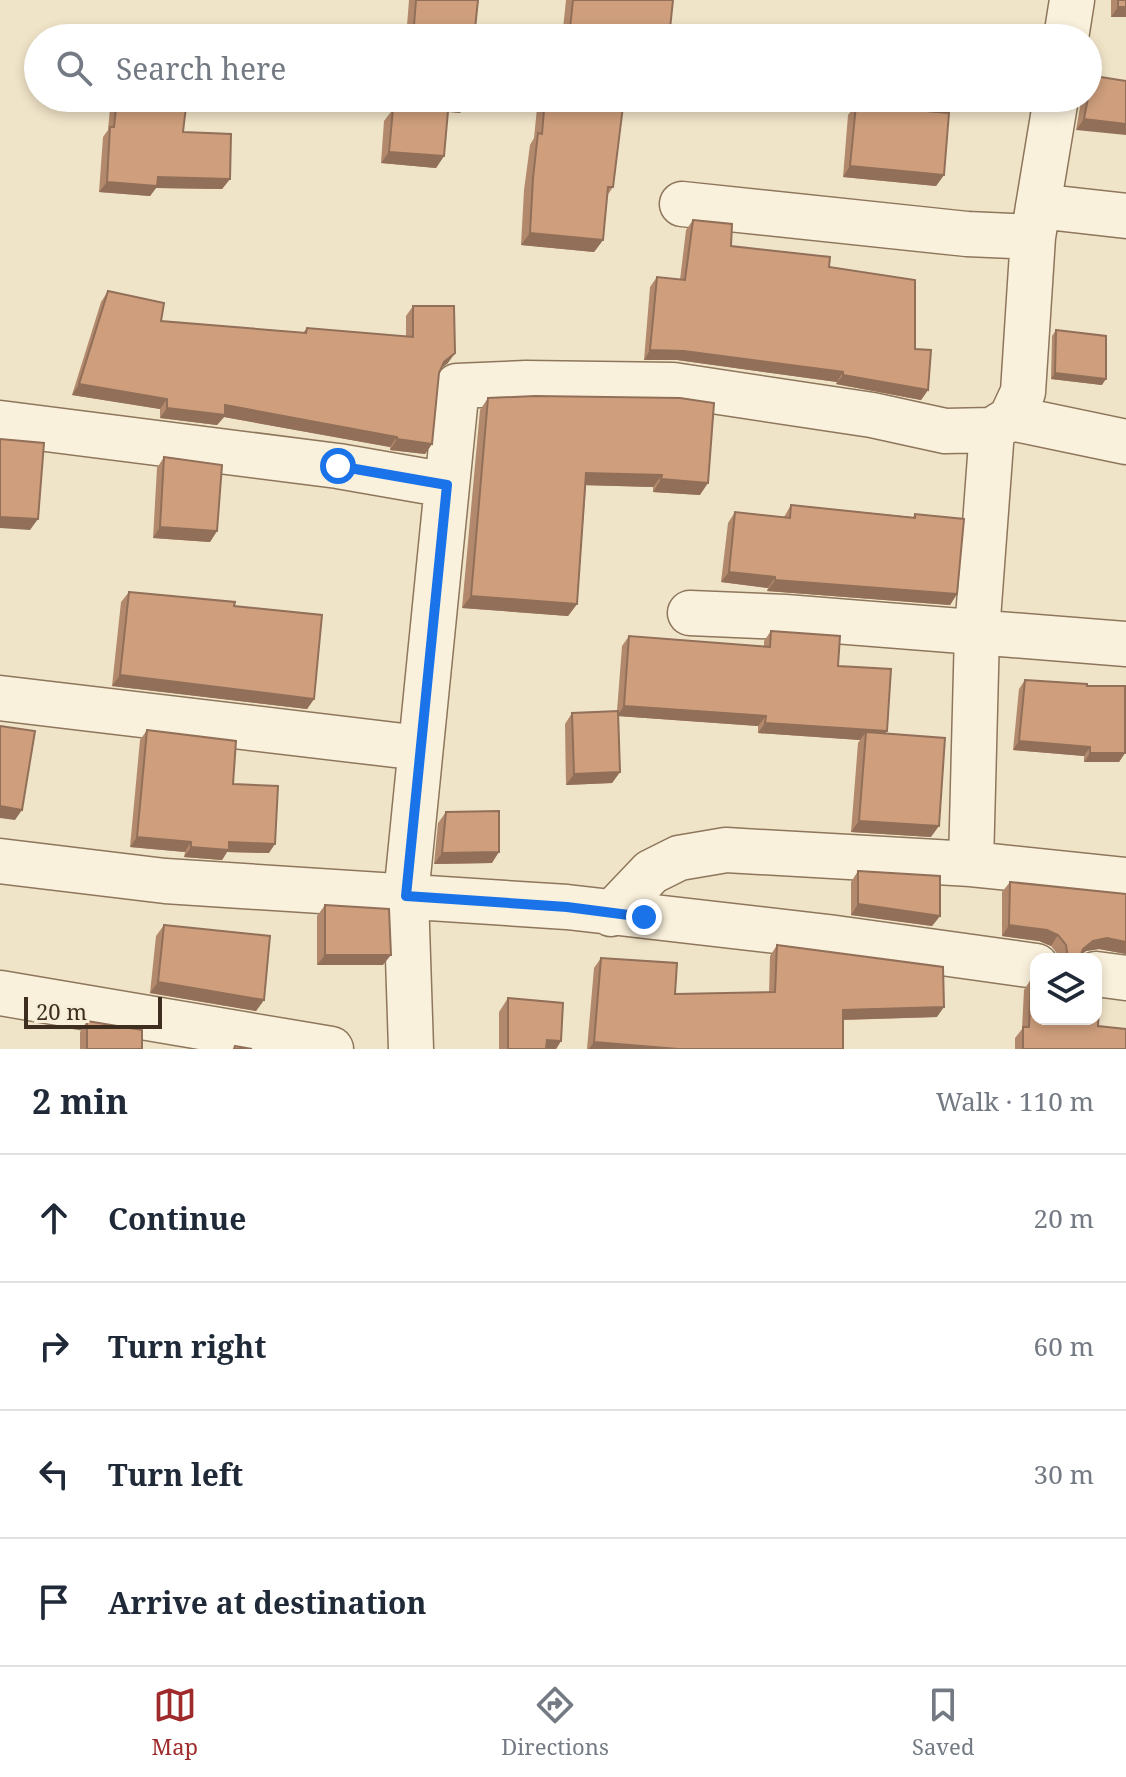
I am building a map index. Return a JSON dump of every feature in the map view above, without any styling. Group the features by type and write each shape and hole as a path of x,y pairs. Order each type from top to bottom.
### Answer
{"street":[{"path":"1068,24 1072,0"},
{"path":"971,864 977,632 1001,424 1023,392 1036,222 1054,112"},
{"path":"682,204 967,234 1036,222 1126,216"},
{"path":"411,1049 406,896 457,386 526,383 673,385 872,415 945,431 1001,424 1126,442"},
{"path":"0,423 338,466 447,485"},
{"path":"690,613 785,617 1126,644"},
{"path":"0,698 420,748"},
{"path":"611,914 651,872 679,858 726,850 971,864 1126,880"},
{"path":"0,861 165,881 567,907 828,937 1030,965"},
{"path":"1102,975 1126,978"},
{"path":"0,993 331,1049"}],"building":[{"path":"416,0 478,0 475,24 414,24"},
{"path":"573,0 673,0 670,24 570,24"},
{"path":"1118,0 1126,0 1126,7 1118,7"},
{"path":"1102,77 1126,81 1126,124 1084,119 1085,112 1102,112"},
{"path":"116,112 185,112 183,132 231,134 230,179 158,177 157,186 107,182 110,127 114,127"},
{"path":"393,112 448,112 444,156 389,152"},
{"path":"544,112 622,112 613,187 608,187 603,240 530,233 538,133 542,134"},
{"path":"855,112 949,113 944,175 850,166"},
{"path":"693,220 732,224 731,246 830,257 829,267 915,280 915,349 931,350 928,390 843,375 843,372 684,351 650,350 657,277 685,280"},
{"path":"108,291 164,303 161,321 306,333 307,328 413,337 413,306 454,306 455,353 444,362 439,373 432,444 225,405 225,415 167,408 167,399 79,384"},
{"path":"1056,330 1106,336 1106,379 1055,373"},
{"path":"488,398 680,398 714,403 708,483 661,479 662,475 586,473 577,604 471,596"},
{"path":"0,439 44,443 38,519 0,517"},
{"path":"164,457 222,465 217,531 160,527"},
{"path":"791,505 915,518 915,514 964,519 957,594 775,580 775,577 729,572 735,512 790,518"},
{"path":"129,592 235,602 234,606 322,615 314,699 120,675"},
{"path":"771,631 840,636 838,666 891,669 887,731 765,723 766,716 624,706 629,636 770,647"},
{"path":"1025,680 1125,686 1125,753 1090,753 1090,747 1019,741"},
{"path":"618,711 620,772 574,774 572,713"},
{"path":"0,726 35,731 22,810 0,806"},
{"path":"147,730 236,741 233,784 278,786 275,844 229,842 229,850 191,847 191,842 137,837"},
{"path":"866,732 945,738 939,826 859,821"},
{"path":"499,811 499,852 442,853 446,812"},
{"path":"858,871 940,876 940,916 858,904"},
{"path":"1010,882 1126,894 1126,942 1107,938 1093,941 1081,953 1067,953 1066,945 1058,935 1047,930 1009,925"},
{"path":"325,905 389,909 391,955 325,955"},
{"path":"164,925 270,936 264,1000 158,982"},
{"path":"777,945 943,967 944,1007 843,1010 843,1049 678,1049 594,1042 601,958 677,963 675,994 775,992"},
{"path":"508,998 563,1003 561,1041 547,1040 546,1049 508,1049"},
{"path":"1030,1003 1030,1025 1098,1025 1126,1029 1126,1049 1023,1049 1023,1027 1029,1027"},
{"path":"87,1021 142,1030 142,1049 87,1049"}],"route":[{"path":"338,466 447,485 406,896 567,907 644,917"}]}
